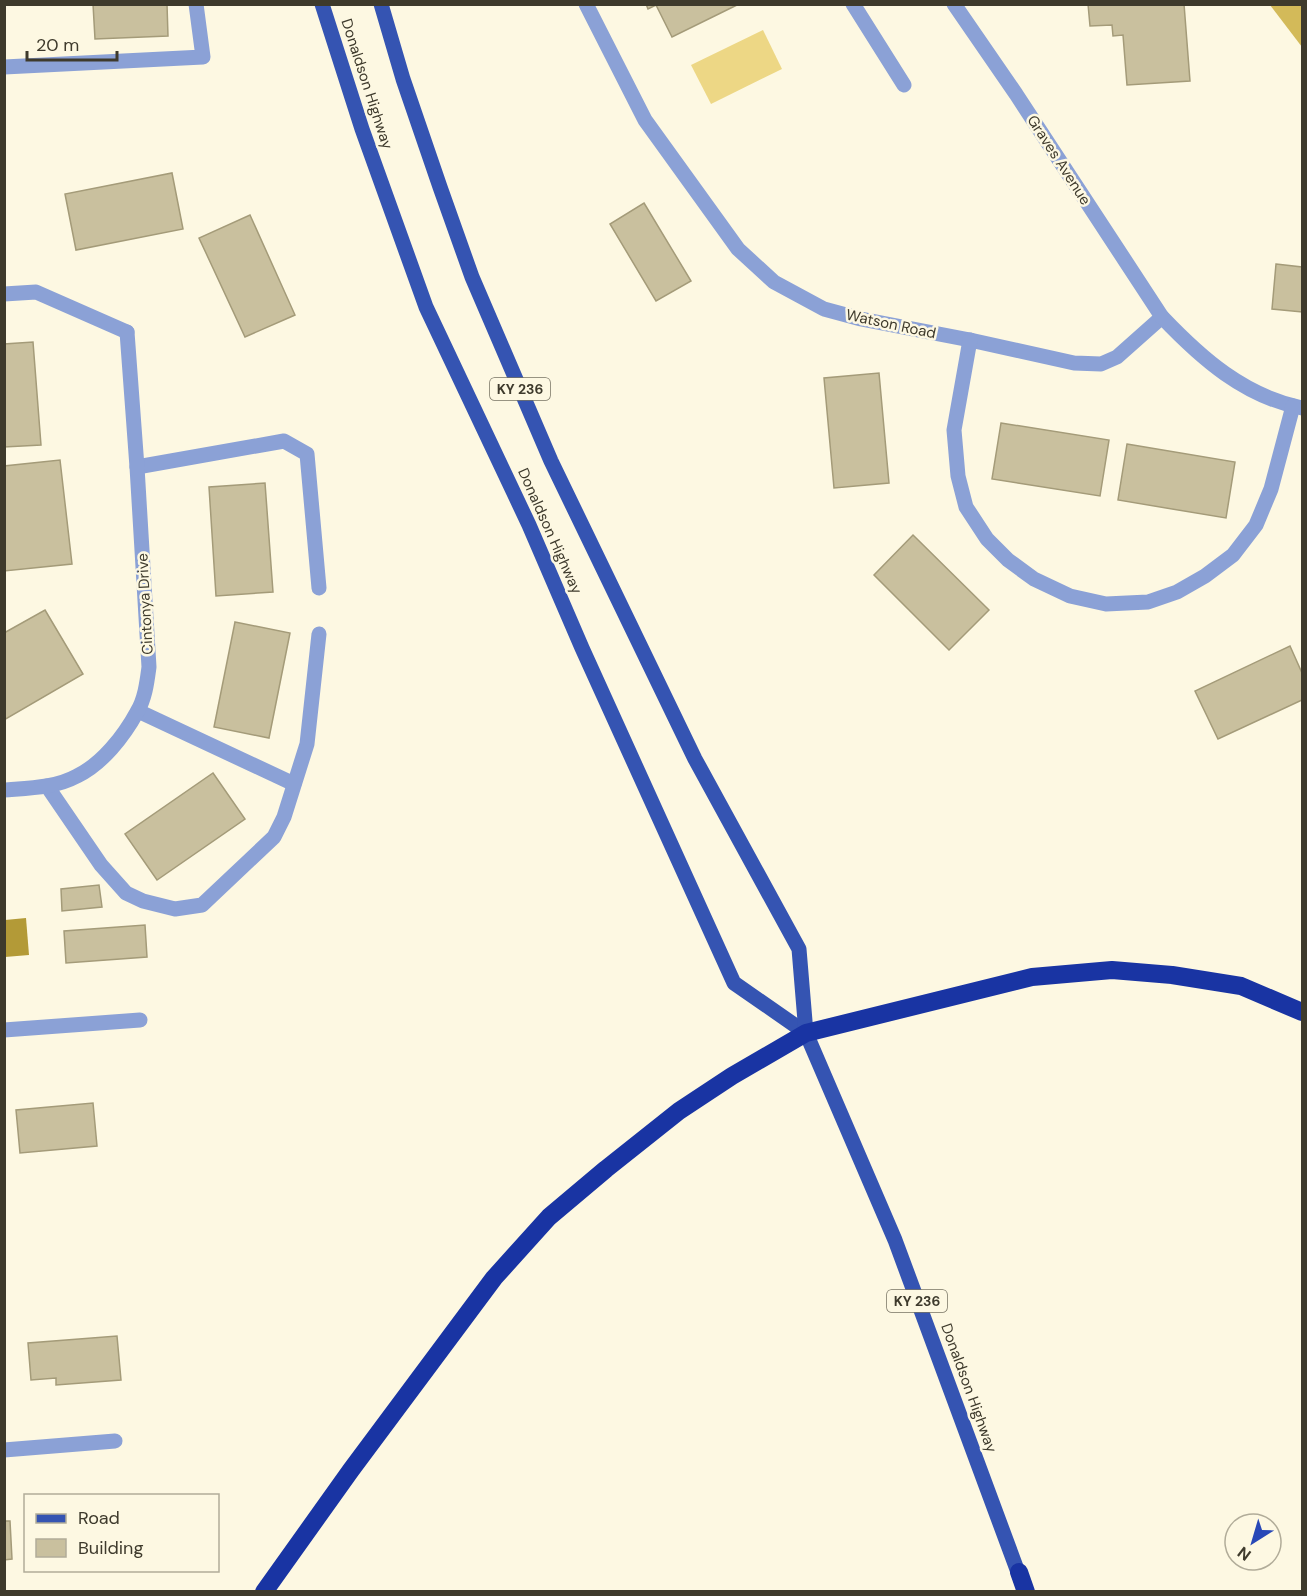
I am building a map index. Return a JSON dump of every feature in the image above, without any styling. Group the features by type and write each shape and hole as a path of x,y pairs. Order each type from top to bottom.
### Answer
{"highway":[{"path":"264,1592 351,1470 494,1278 549,1217 679,1111 732,1076 806,1033 1032,977 1112,970 1172,975 1241,986 1302,1012"},
{"path":"1019,1572 1025,1592"}],"main road":[{"name":"Donaldson Highway","path":"322,4 362,129 426,307 529,525 734,983 806,1033"},
{"name":"Donaldson Highway","path":"381,4 404,79 472,277 551,460 695,759 799,949 806,1033 895,1240 1019,1572"}],"street":[{"path":"4,66 203,57 196,4"},
{"name":"Watson Road","path":"586,4 645,120 738,249 774,282 824,309 861,319 1074,363 1101,364 1118,357 1162,317"},
{"path":"853,4 904,85"},
{"name":"Graves Avenue","path":"954,4 1016,94 1162,317"},
{"name":"Cintonya Drive","path":"4,294 36,292 127,332 149,667 146,688 138,711 113,748 96,765 76,777 47,786 4,790"},
{"path":"970,340 954,430 958,476 966,507 987,539 1008,560 1034,579 1070,597 1106,604 1148,602 1196,581 1233,555 1256,525 1271,489 1298,407 1255,392 1225,375 1188,345 1162,317"},
{"path":"137,467 284,441 307,454 319,588"},
{"path":"47,786 101,865 126,893 143,901 175,909 202,905 274,837 284,817 308,744 319,634"},
{"path":"138,711 294,784"},
{"path":"4,1030 140,1020"},
{"path":"4,1450 115,1441"}],"shaded area":[{"path":"1270,5 1302,5 1302,47"},
{"path":"763,30 782,69 711,104 691,65"},
{"path":"26,918 29,955 5,957 5,920"}],"building":[{"path":"93,4 167,4 168,36 95,39"},
{"path":"646,4 739,4 672,37 656,5 648,9"},
{"path":"1088,4 1184,4 1190,81 1127,85 1123,35 1113,36 1112,25 1090,26"},
{"path":"172,173 183,229 76,250 65,194"},
{"path":"644,203 691,281 656,301 610,224"},
{"path":"250,215 295,315 245,337 199,238"},
{"path":"1276,264 1302,267 1302,312 1272,309"},
{"path":"33,342 41,445 4,447 4,344"},
{"path":"879,373 889,483 834,488 824,378"},
{"path":"1001,423 1109,440 1100,496 992,479"},
{"path":"1127,444 1235,462 1226,518 1118,500"},
{"path":"60,460 72,564 4,571 4,466"},
{"path":"265,483 273,592 216,596 209,487"},
{"path":"913,535 989,610 949,650 874,575"},
{"path":"45,610 83,674 4,720 4,633"},
{"path":"235,622 290,633 269,738 214,727"},
{"path":"1290,646 1302,673 1302,700 1218,739 1195,691"},
{"path":"213,773 245,819 157,880 125,834"},
{"path":"99,885 102,907 62,911 61,889"},
{"path":"145,925 147,957 66,963 64,931"},
{"path":"93,1103 97,1146 20,1153 16,1110"},
{"path":"117,1336 121,1380 56,1385 56,1378 31,1380 28,1343"},
{"path":"4,1521 10,1521 12,1559 4,1560"}]}
